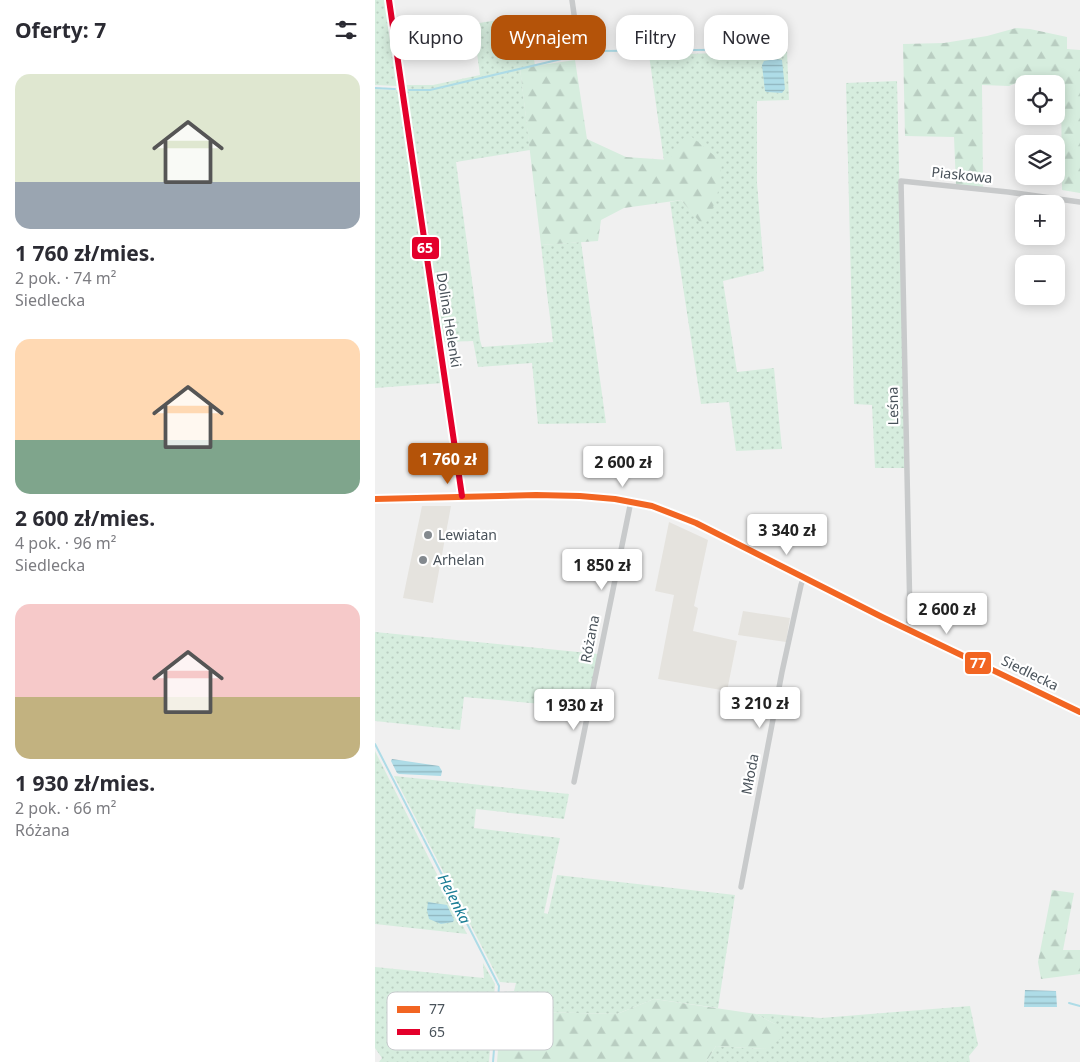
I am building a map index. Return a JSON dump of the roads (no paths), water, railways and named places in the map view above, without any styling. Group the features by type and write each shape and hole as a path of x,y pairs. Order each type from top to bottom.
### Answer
{"main road":[{"name":"Siedlecka","path":"375,499 463,496 572,496 631,501 653,506 676,514 907,629 1080,712"}],"street":[{"name":"Dolina Helenki","path":"389,0 463,496"},
{"path":"572,0 574,15"},
{"name":"Piaskowa","path":"901,181 1008,192 1080,202"},
{"name":"Leśna","path":"901,181 910,564 910,617 907,629"},
{"name":"Różana","path":"574,782 631,501"},
{"name":"Młoda","path":"741,887 781,672 804,577"}],"water":[{"path":"782,60 785,89 782,93 765,91 762,65 764,61"},
{"path":"392,759 439,766 442,771 441,776 399,774 391,761"},
{"path":"428,902 447,905 454,920 453,922 441,924 429,919"},
{"path":"1025,990 1056,991 1057,1007 1024,1007"}],"waterway":[{"path":"409,90 430,90 602,51 704,50"},
{"path":"375,88 395,89"},
{"name":"Helenka","path":"375,744 499,986 499,992"},
{"path":"1069,1003 1080,1006"},
{"name":"Helenka","path":"493,1062 494,1050"}],"place":[{"name":"Lewiatan","path":"428,535"},
{"name":"Arhelan","path":"423,560"}]}
